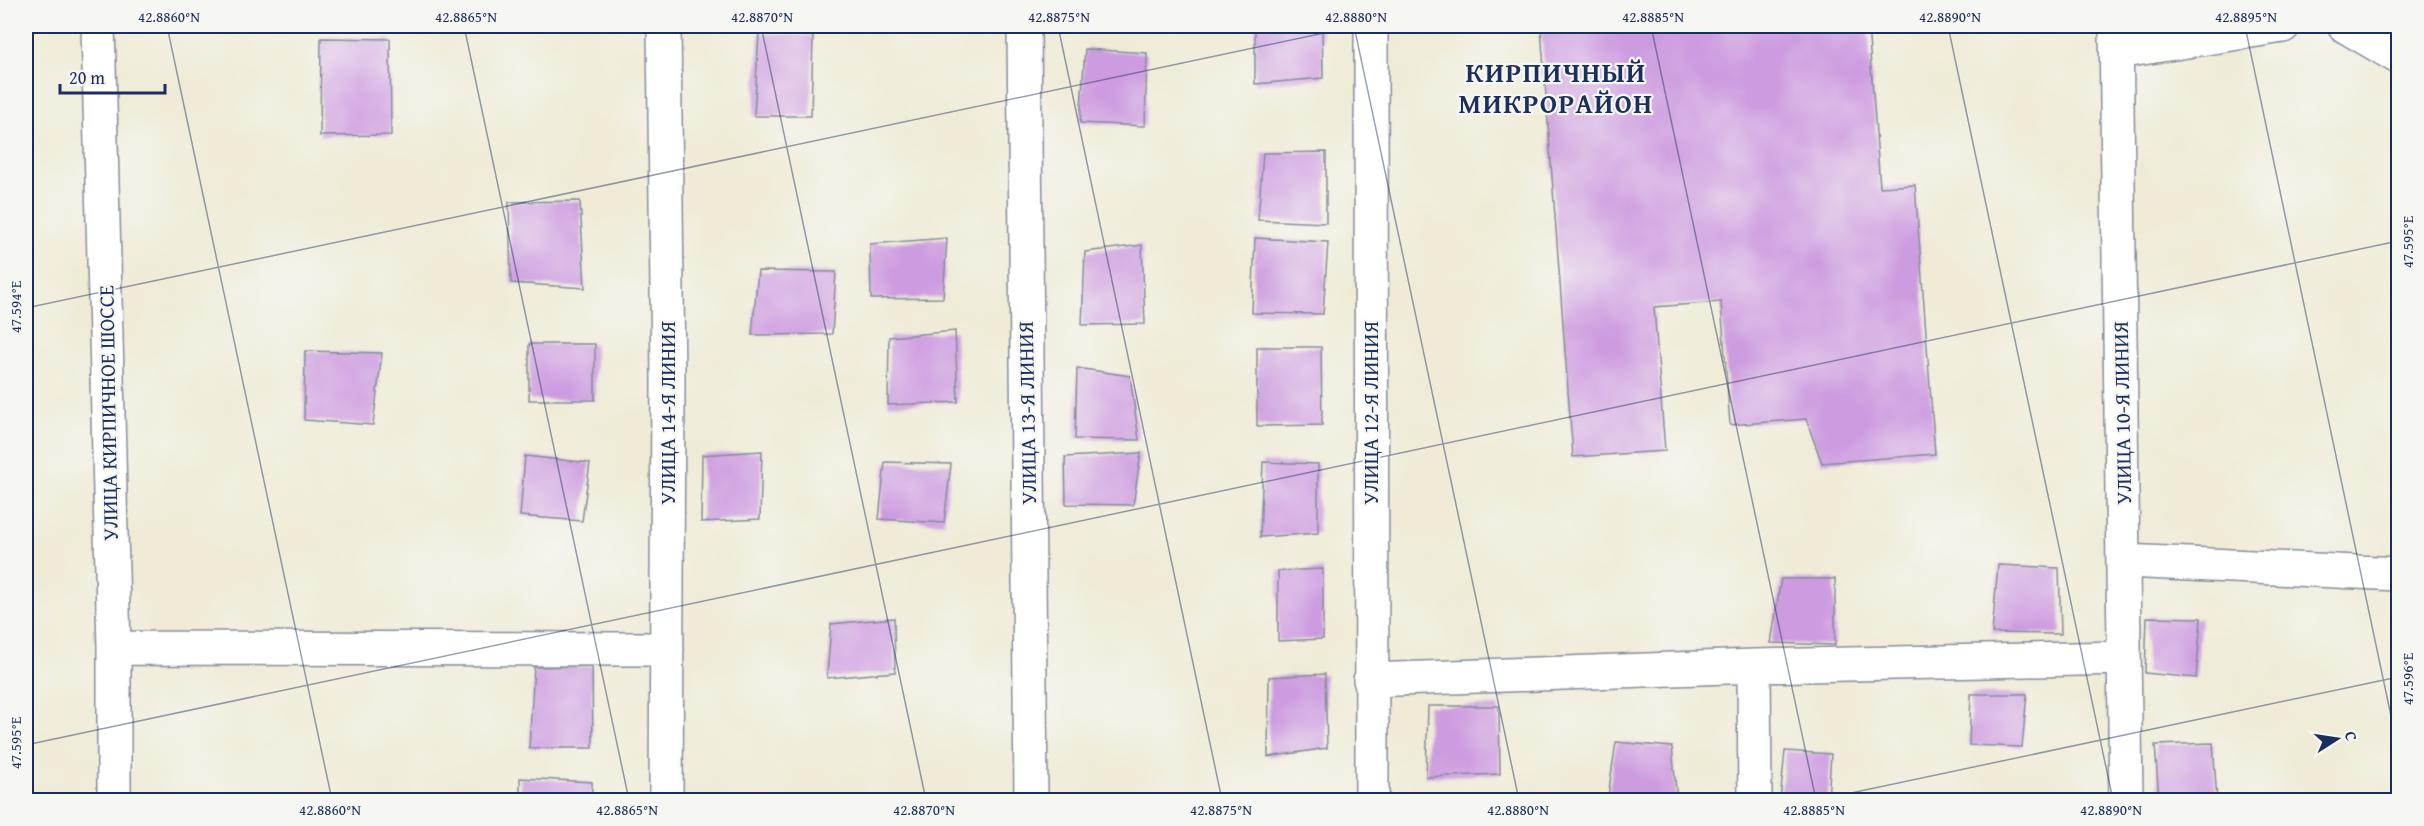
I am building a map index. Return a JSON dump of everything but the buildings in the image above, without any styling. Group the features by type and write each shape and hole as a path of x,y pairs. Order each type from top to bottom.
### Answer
{"street":[{"name":"УЛИЦА КИРПИЧНОЕ ШОССЕ","path":"98,26 114,648 114,801"},
{"name":"УЛИЦА 14-Я ЛИНИЯ","path":"663,26 668,381 666,801"},
{"name":"УЛИЦА 13-Я ЛИНИЯ","path":"1024,26 1030,801"},
{"name":"УЛИЦА 12-Я ЛИНИЯ","path":"1371,26 1370,680 1372,801"},
{"path":"2116,39 2283,26"},
{"path":"2345,26 2398,57"},
{"name":"УЛИЦА 10-Я ЛИНИЯ","path":"2116,39 2125,561 2123,658 2126,801"},
{"path":"2125,561 2398,574"},
{"path":"114,648 667,649"},
{"path":"1370,680 1754,666 2123,658"},
{"path":"1754,666 1755,801"}],"district":[{"name":"КИРПИЧНЫЙ МИКРОРАЙОН","path":"1556,88"}]}
